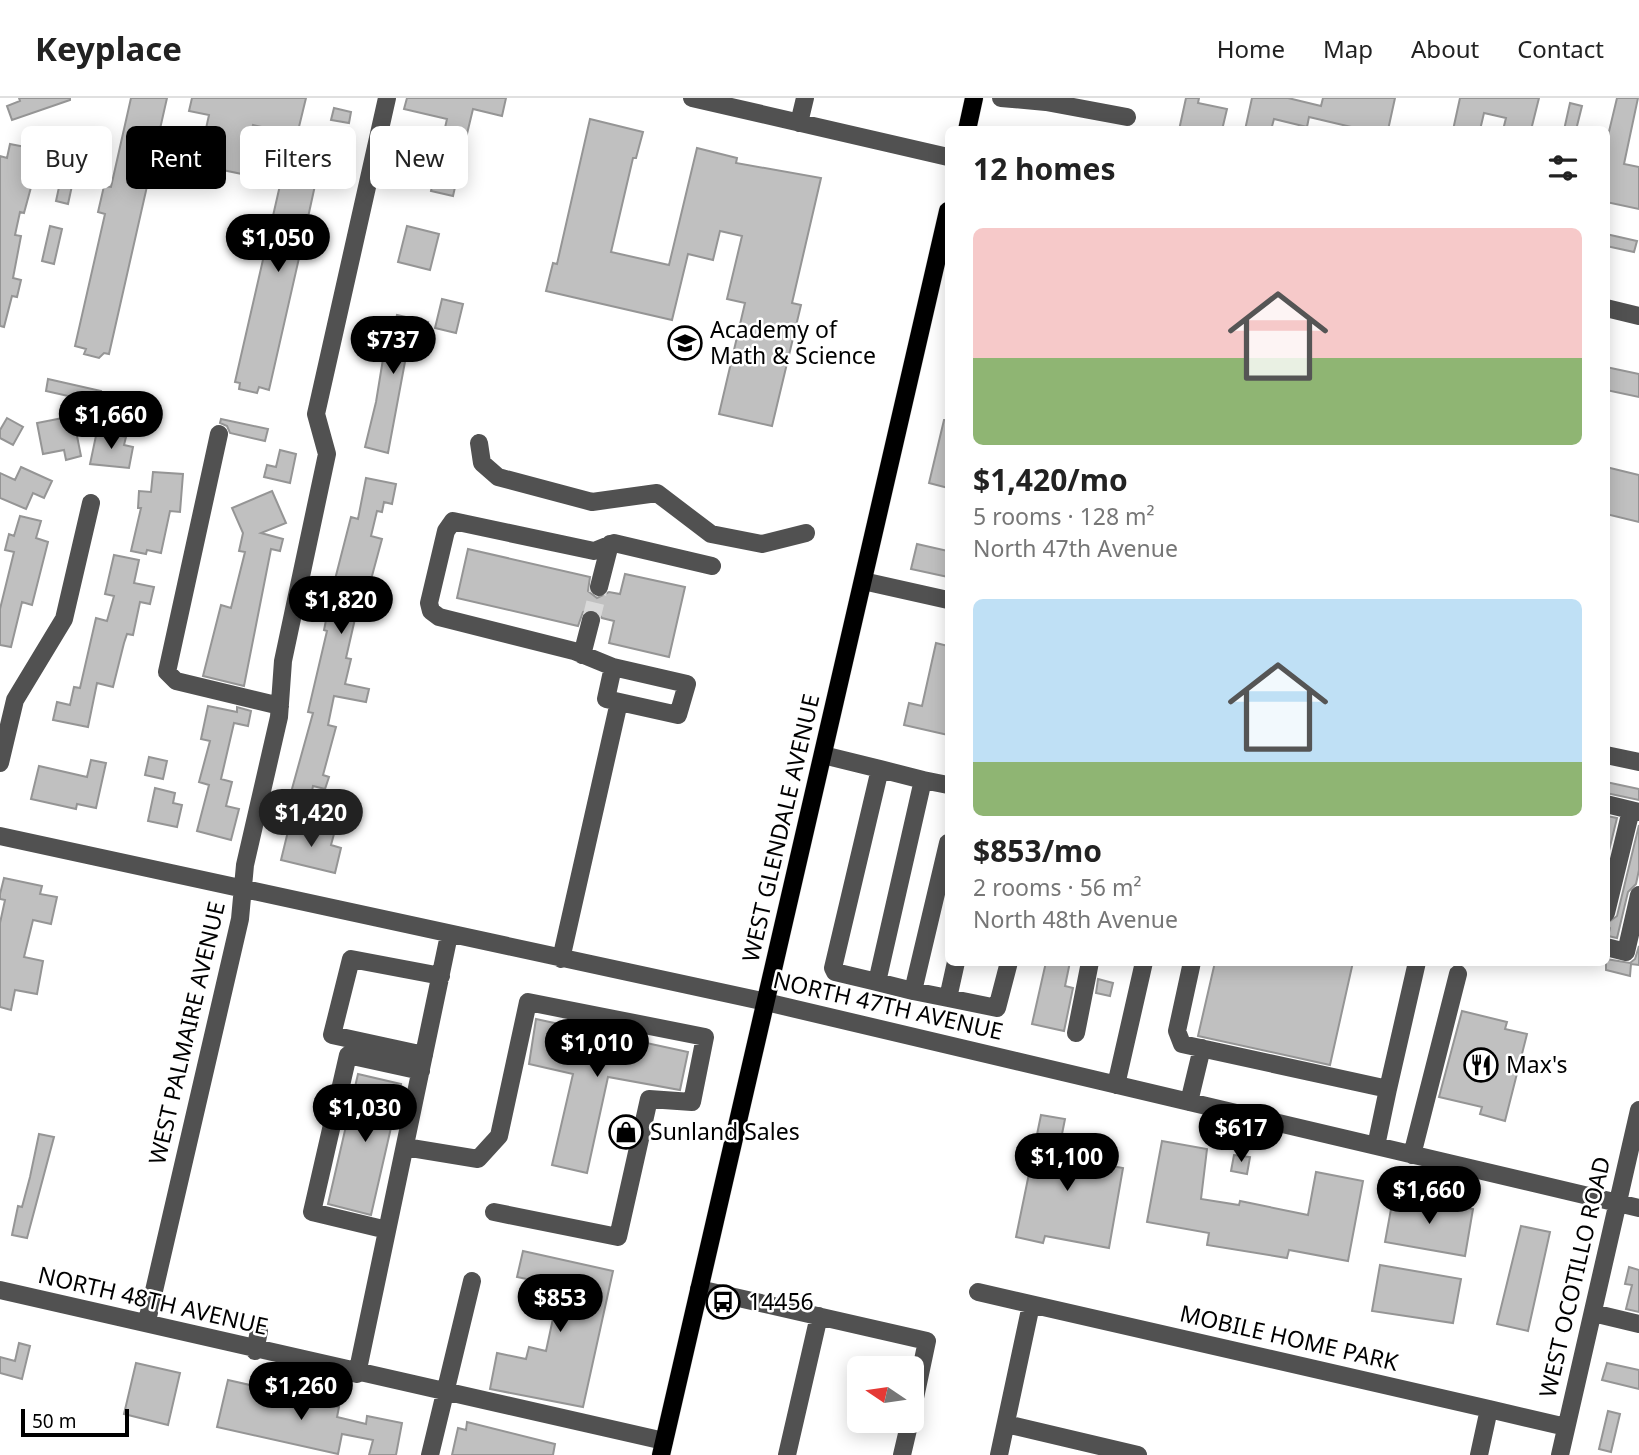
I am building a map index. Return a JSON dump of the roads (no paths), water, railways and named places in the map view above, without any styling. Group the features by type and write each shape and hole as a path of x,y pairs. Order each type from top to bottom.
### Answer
{"main road":[{"path":"968,126 974,98"},
{"name":"WEST GLENDALE AVENUE","path":"663,1448 863,581 943,259 945,240"}],"street":[{"name":"WEST PALMAIRE AVENUE","path":"147,1321 240,919 245,865 280,706 283,661 327,454 316,414 387,98"},
{"path":"692,98 945,156"},
{"path":"799,123 805,98"},
{"path":"1001,98 1046,102 1128,117"},
{"path":"1610,309 1639,316"},
{"path":"219,435 167,672 176,681 280,706"},
{"path":"479,443 482,463 499,477 592,502 657,492 711,534 762,544 806,533"},
{"path":"0,763 15,700 64,619 92,503"},
{"path":"613,667 606,699 678,715 687,684 613,667 582,655 439,617 431,611 429,603 446,531 453,521 594,551 610,544 712,566"},
{"path":"599,587 610,544"},
{"path":"863,581 945,599"},
{"path":"582,655 591,620"},
{"path":"561,959 620,702"},
{"path":"823,755 945,784"},
{"path":"1610,756 1639,762"},
{"path":"880,769 833,971 997,1008 1008,966"},
{"path":"877,982 923,779"},
{"path":"1610,805 1635,811 1610,899"},
{"name":"NORTH 47TH AVENUE","path":"0,836 766,1002 1639,1208"},
{"path":"913,991 945,856"},
{"path":"1610,948 1626,952 1639,895"},
{"path":"357,1374 449,935"},
{"path":"423,1063 332,1035 351,959 441,976"},
{"path":"948,998 955,966"},
{"path":"1076,1032 1089,966"},
{"path":"1116,1085 1143,966"},
{"path":"1191,966 1177,1031 1182,1044 1388,1089"},
{"path":"1376,1146 1416,966"},
{"path":"1412,1155 1458,974"},
{"path":"405,1147 478,1159 499,1136 528,1002 705,1037 692,1102 649,1099 618,1237 494,1212"},
{"path":"1189,1102 1202,1048"},
{"path":"387,1230 312,1212 348,1055 423,1063"},
{"name":"WEST OCOTILLO ROAD","path":"1560,1455 1639,1110"},
{"path":"430,1455 472,1281"},
{"path":"699,1289 927,1341 924,1356"},
{"name":"NORTH 48TH AVENUE","path":"0,1290 147,1321 169,1331 444,1393 663,1448"},
{"name":"MOBILE HOME PARK","path":"978,1292 1566,1427"},
{"path":"999,1455 1031,1305"},
{"path":"1592,1312 1639,1324"},
{"path":"786,1455 819,1316"},
{"path":"255,1351 259,1331"},
{"path":"1479,1455 1489,1409"},
{"path":"1006,1424 1138,1455"},
{"path":"902,1455 907,1433"}],"tunnel":[{"path":"591,620 599,587"}],"place":[{"name":"Academy of Math & Science","path":"685,343"},
{"name":"Max's","path":"1481,1065"},
{"name":"Sunland Sales","path":"626,1132"},
{"name":"14456","path":"723,1302"}]}
